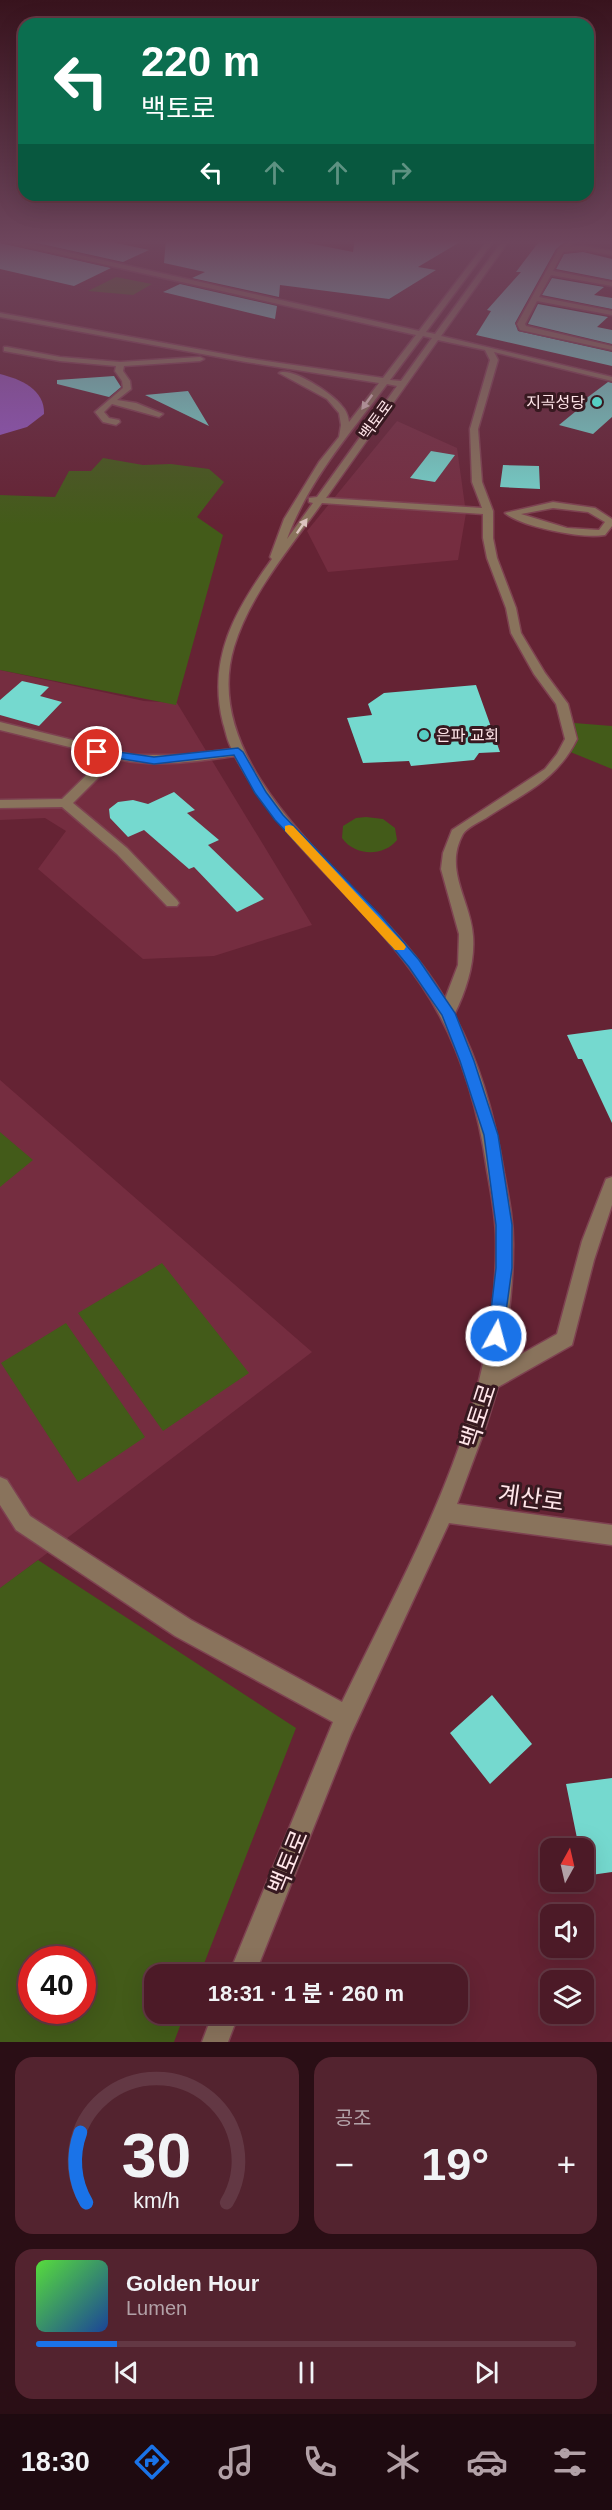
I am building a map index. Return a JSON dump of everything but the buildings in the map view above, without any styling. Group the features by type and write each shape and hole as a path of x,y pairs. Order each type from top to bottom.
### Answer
{"street":[{"path":"105,334 246,360 403,384"},
{"path":"418,334 489,349 612,380"},
{"name":"백토로","path":"246,1964 347,1717 416,1577 474,1433 490,1382 504,1268 504,1225 491,1135 467,1061 448,1013 414,964 384,928 279,818 261,793 238,752 225,702 225,659 231,638 242,614 267,573 440,334"},
{"path":"552,334 612,348"},
{"name":"백토로","path":"267,573 289,519 301,498 383,381 421,335"},
{"path":"7,349 60,359 120,364 190,358 235,365 246,360 304,381 329,398 344,416 346,423 342,438"},
{"path":"448,1013 465,965 466,934 448,869 450,853 458,830 549,772 563,755 571,739 562,704 540,674 516,633 511,608 492,558 488,538 488,511 477,482 474,455 474,429 494,360 489,349"},
{"path":"116,422 106,420 99,412 128,389 119,371 120,364"},
{"path":"110,401 133,405 159,414"},
{"path":"301,498 488,511"},
{"path":"553,505 576,506 603,513 610,522 602,533 584,534 542,525 510,513 553,505"},
{"path":"0,726 113,756 154,761 238,752"},
{"path":"65,803 113,756"},
{"path":"0,804 65,803 122,851 172,903"},
{"path":"490,1382 565,1339 577,1284 593,1228 612,1184"},
{"path":"0,1487 23,1523 183,1628 347,1717"},
{"name":"계산로","path":"442,1512 612,1535"},
{"path":"214,2042 221,2024"}],"shaded area":[{"path":"0,374 30,386 40,398 44,414 27,427 0,435"},
{"path":"397,421 457,448 466,513 458,560 328,572 307,531"},
{"path":"0,670 144,701 177,703 312,925 214,956 143,959 38,869 66,831 45,818 0,820"},
{"path":"0,1080 312,1352 0,1589"}],"green space":[{"path":"103,458 143,465 171,464 209,469 224,482 197,517 223,535 176,705 0,670 0,495 55,497 69,471 91,471"},
{"path":"574,723 612,726 612,769 563,749"},
{"path":"356,818 383,819 395,828 397,840 391,846 377,852 361,851 347,844 342,838 343,826"},
{"path":"0,1132 33,1160 0,1187"},
{"path":"162,1263 249,1373 163,1431 78,1313"},
{"path":"66,1323 145,1437 78,1482 1,1363"},
{"path":"38,1560 296,1728 204,1964 144,1964 144,2024 181,2024 174,2042 0,2042 0,1588"}],"slow traffic":[{"path":"289,829 400,947"}],"place":[{"name":"지곡성당","path":"597,402"},
{"name":"은파 교회","path":"424,735"}],"route":[{"path":"97,752 154,761 238,752 261,793 279,818 376,919 414,964 448,1013 467,1061 491,1135 504,1225 504,1268 496,1336"}]}
